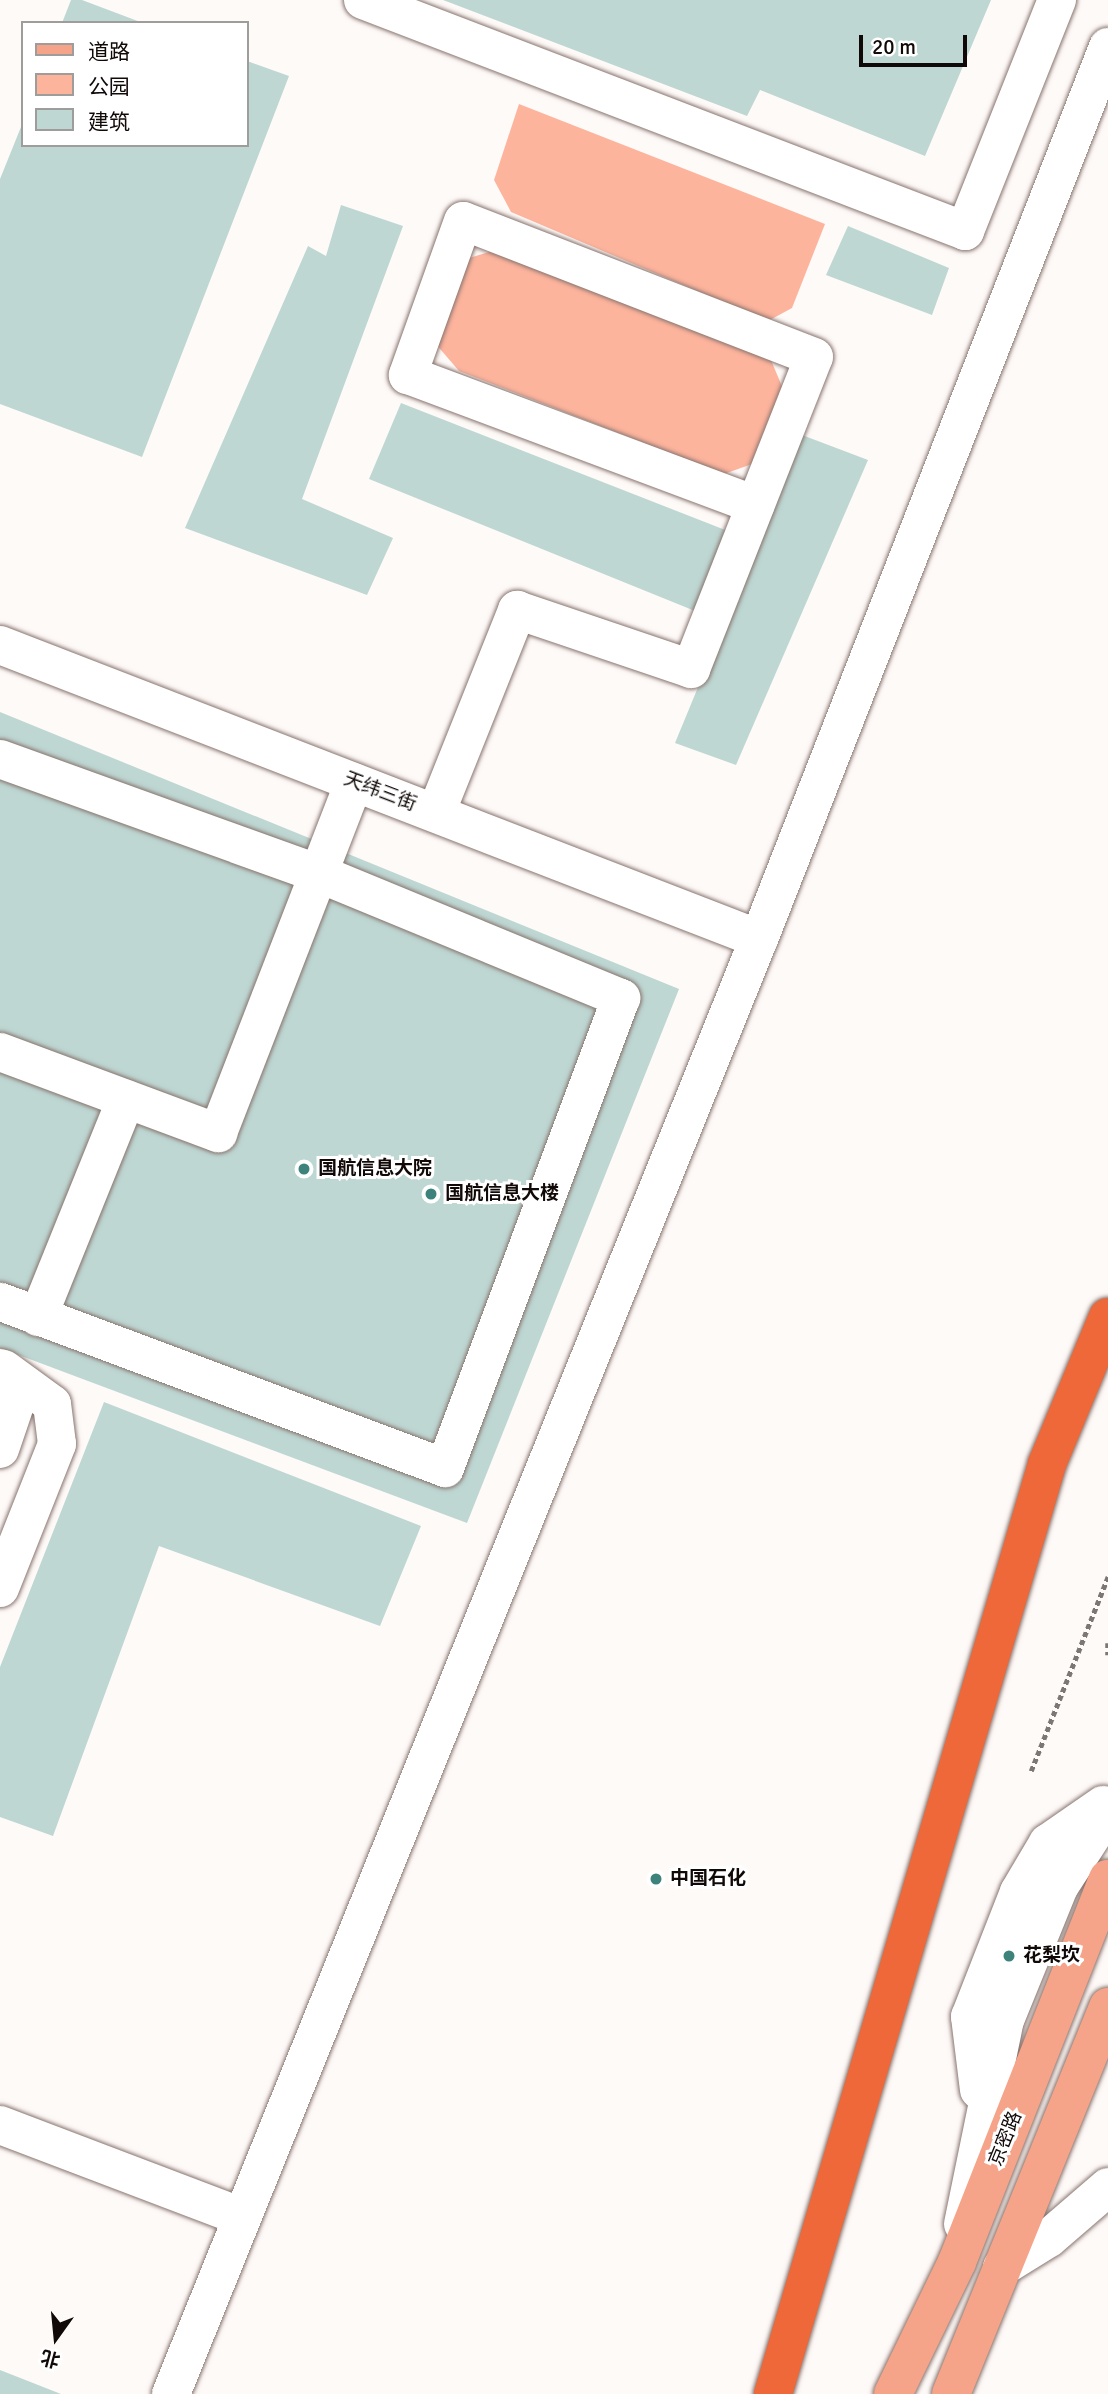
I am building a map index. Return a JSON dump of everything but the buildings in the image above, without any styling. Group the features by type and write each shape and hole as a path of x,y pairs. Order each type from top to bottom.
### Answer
{"highway":[{"path":"773,2394 1047,1464 1108,1317"}],"main road":[{"name":"京密路","path":"893,2394 957,2262 1108,1879"},
{"path":"951,2394 1108,2007"}],"street":[{"path":"362,0 965,231 1057,0"},
{"path":"171,2394 759,939 1108,47"},
{"path":"436,813 517,610 691,669 814,357 463,220 408,375 755,505"},
{"name":"天纬三街","path":"0,645 759,939"},
{"path":"0,759 320,874 621,998 445,1468 0,1303"},
{"path":"0,1052 218,1133 354,782"},
{"path":"38,1317 126,1099"},
{"path":"0,1449 18,1396 2,1369"},
{"path":"0,1588 57,1444 52,1404 2,1369"},
{"path":"982,2111 970,2017 1019,1892 1048,1843 1108,1802"},
{"path":"957,2262 982,2111 1024,1968 1059,1887 1108,1811"},
{"path":"0,2125 242,2217"},
{"path":"1002,2267 1049,2238 1108,2187"},
{"path":"1049,2238 1108,2218"}],"path":[{"path":"1031,1771 1108,1577"},
{"path":"1108,1643 1108,1655"}],"green space":[{"path":"519,104 825,224 792,308 768,321 511,212 494,180"},
{"path":"502,248 768,353 784,391 752,464 724,474 459,371 435,343 466,259"}],"place":[{"name":"国航信息大院","path":"304,1169"},
{"name":"国航信息大楼","path":"431,1194"},
{"name":"中国石化","path":"656,1879"},
{"name":"花梨坎","path":"1009,1956"}]}
